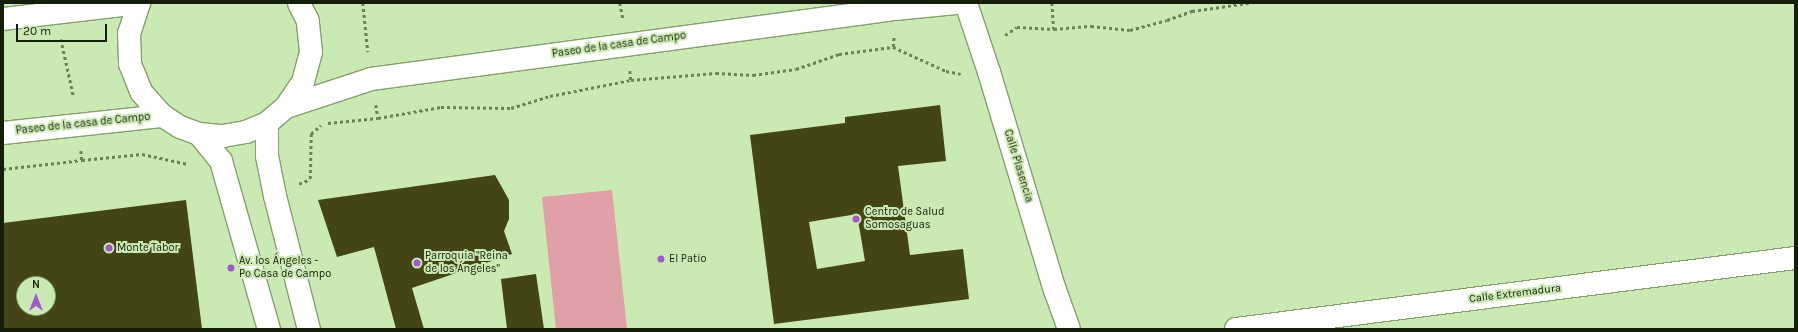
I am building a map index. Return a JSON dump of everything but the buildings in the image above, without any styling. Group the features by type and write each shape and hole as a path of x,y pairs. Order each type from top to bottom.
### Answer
{"street":[{"path":"3,19 139,3 129,33 130,64 142,93 163,116 180,127 199,134 222,136 246,132 267,122 286,107 303,82 311,52 308,21 299,3"},
{"name":"Paseo de la casa de Campo","path":"286,107 371,79 879,11 956,3"},
{"name":"Calle Plasencia","path":"966,3 989,72 1055,290 1069,329"},
{"name":"Paseo de la casa de Campo","path":"3,132 163,116"},
{"path":"267,122 267,156 275,196 309,329"},
{"path":"199,134 221,161 269,329"},
{"name":"Calle Extremadura","path":"1236,329 1795,258"}],"path":[{"path":"1052,3 1054,29"},
{"path":"1001,37 1017,27 1054,29 1091,26 1130,30 1167,20 1192,11 1248,3"},
{"path":"55,13 80,124 82,160"},
{"path":"275,196 310,180 311,134 323,124 441,107 511,108 550,96 631,80 716,73 753,75 796,69 839,54 894,48 946,71 969,76 989,72"},
{"path":"3,169 142,154 194,165"}],"shaded area":[{"path":"612,190 627,329 556,329 542,197"}],"place":[{"name":"Centro de Salud Somosaguas","path":"856,219"},
{"name":"Monte Tabor","path":"109,248"},
{"name":"El Patio","path":"661,259"},
{"name":"Parroquia \"Reina de los Ángeles\"","path":"417,263"},
{"name":"Av. los Ángeles - Pº Casa de Campo","path":"231,268"}]}
